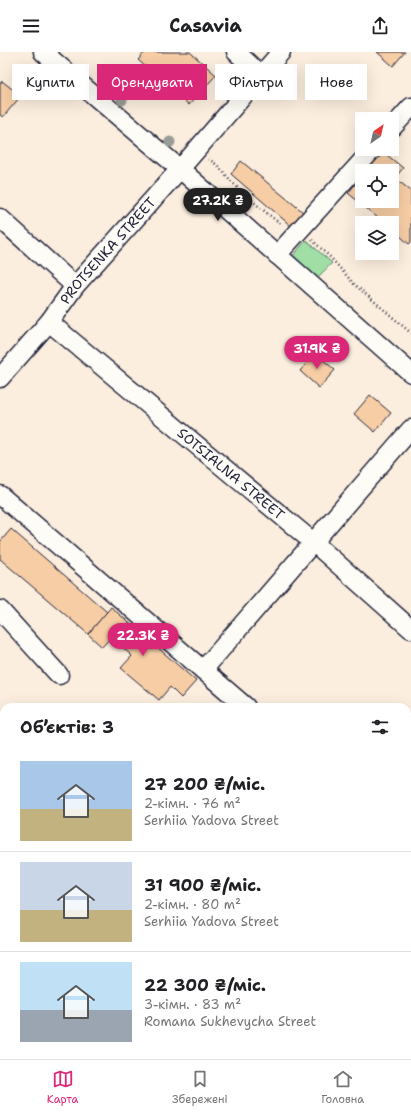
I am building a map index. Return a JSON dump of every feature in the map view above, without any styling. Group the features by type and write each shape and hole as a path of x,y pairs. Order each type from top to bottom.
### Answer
{"street":[{"path":"43,52 180,168 411,372"},
{"path":"236,52 249,64"},
{"name":"PROTSENKA STREET","path":"271,64 281,52"},
{"name":"PROTSENKA STREET","path":"0,378 49,322 75,286 239,100"},
{"path":"399,120 411,107"},
{"path":"277,255 367,156"},
{"path":"0,218 75,286"},
{"name":"SOTSIALNA STREET","path":"49,322 313,542 411,629"},
{"path":"202,670 411,429"},
{"path":"0,495 241,703"},
{"path":"0,610 59,675"}],"path":[{"path":"213,162 255,202 295,235 310,239 331,258 354,284 411,333"}],"green space":[{"path":"306,240 332,263 317,278 293,256"}],"building":[{"path":"145,52 190,52 204,64 143,64 138,60"},
{"path":"377,52 405,52 393,66"},
{"path":"207,67 215,74 207,85"},
{"path":"2,81 12,89 12,100 18,100 3,117 0,115 0,84"},
{"path":"183,100 194,100 189,105"},
{"path":"378,156 388,156 398,164 372,164"},
{"path":"241,161 303,212 291,226 231,174"},
{"path":"399,165 403,168 399,173"},
{"path":"399,181 411,191 411,242 409,244 399,235 399,216 376,216 366,208 399,208"},
{"path":"355,184 355,199 348,193"},
{"path":"315,353 335,370 319,388 300,371"},
{"path":"370,395 391,413 375,432 354,414"},
{"path":"11,529 107,612 88,634 0,559 0,542"},
{"path":"111,607 196,681 181,698 170,687 159,700 121,668 132,656 111,637 102,647 88,634"}]}
